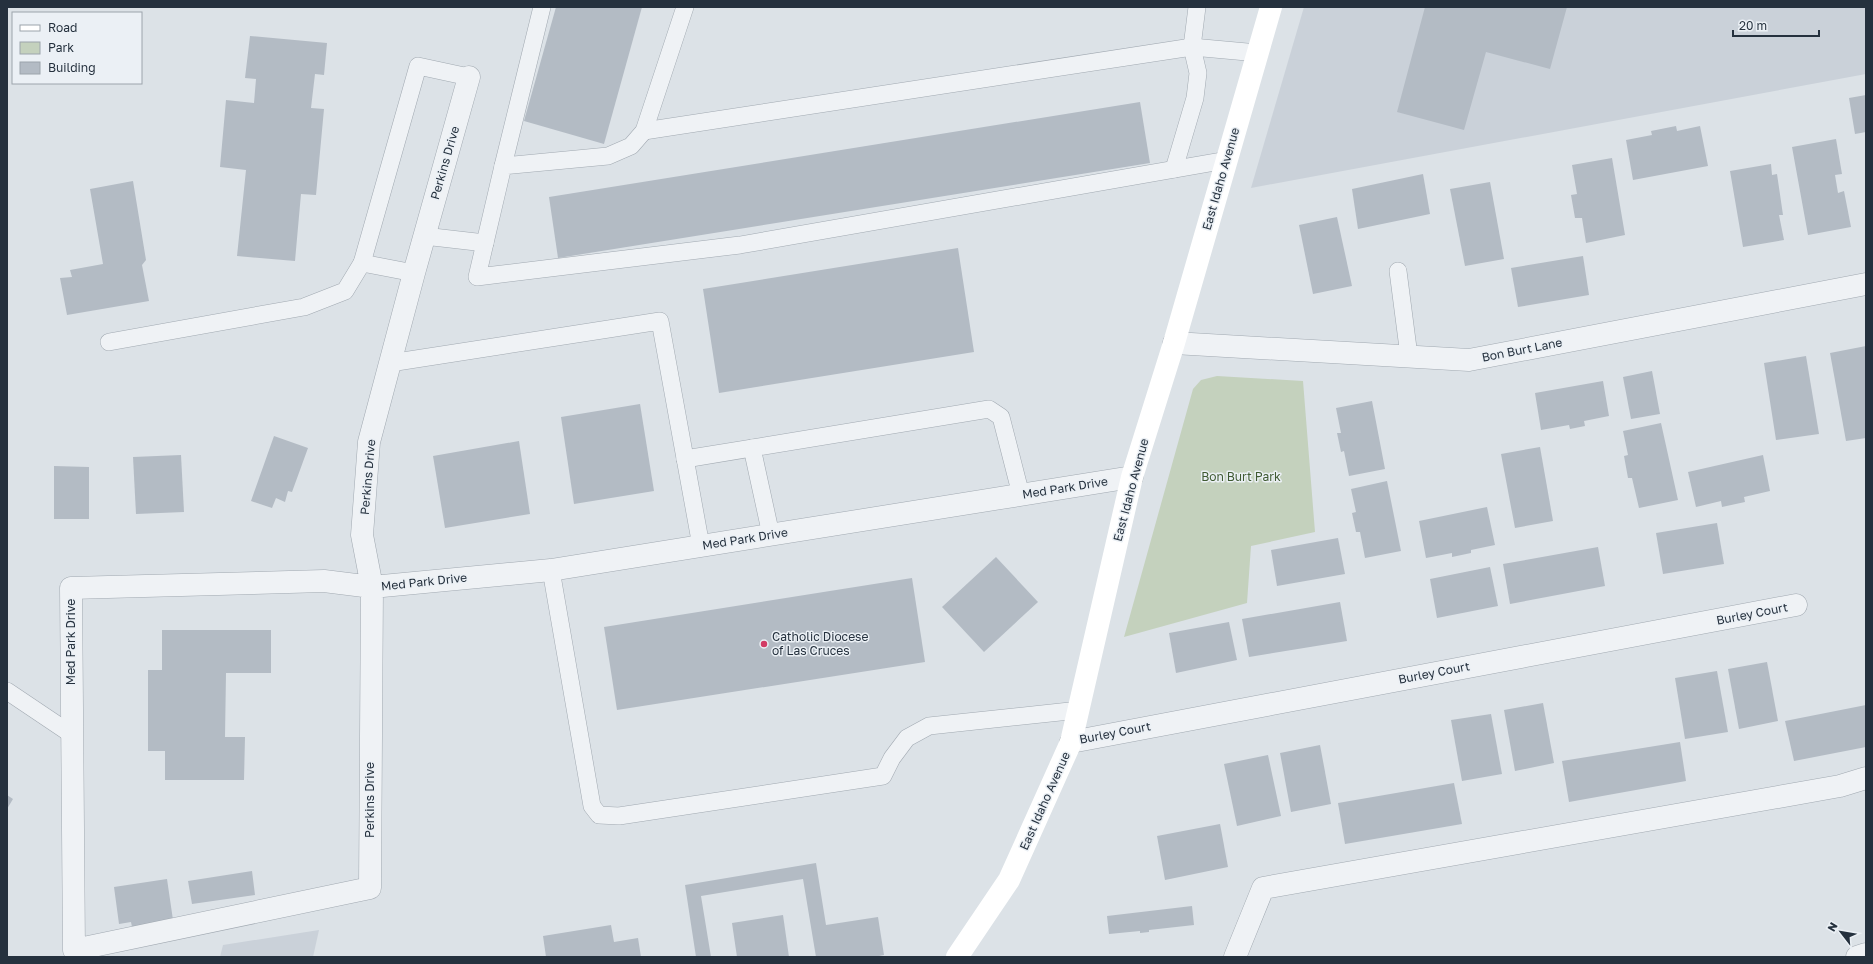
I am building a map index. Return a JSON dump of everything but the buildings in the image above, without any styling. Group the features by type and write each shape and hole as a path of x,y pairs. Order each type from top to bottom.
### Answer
{"street":[{"name":"East Idaho Avenue","path":"957,957 1009,880 1072,742 1132,477 1174,343 1271,7"},
{"name":"Perkins Drive","path":"71,954 370,888 372,587 362,534 369,442 424,236 469,77"},
{"name":"Bon Burt Lane","path":"1174,343 1469,360 1866,284"},
{"name":"Med Park Drive","path":"71,954 71,588 324,581 372,587 551,570 1132,477"},
{"name":"Burley Court","path":"1072,742 1796,605"},
{"path":"1235,957 1263,888 1840,786 1866,778"},
{"path":"1857,957 1866,954"}],"lane":[{"path":"542,7 477,277 740,246 1227,160"},
{"path":"503,166 608,156 631,146 644,131 685,7"},
{"path":"1174,169 1195,98 1198,73 1192,47 1197,7"},
{"path":"644,131 1192,47 1258,53"},
{"path":"109,342 304,307 345,291 362,263 418,66 469,77"},
{"path":"424,236 485,243"},
{"path":"362,263 414,273"},
{"path":"1398,271 1409,356"},
{"path":"390,363 660,321 701,546"},
{"path":"685,459 989,410 1000,417 1021,495"},
{"path":"752,448 771,535"},
{"path":"551,570 592,806 599,815 620,816 883,776 892,758 907,738 929,726 1079,710"},
{"path":"7,691 71,734"}],"shaded area":[{"path":"1304,7 1866,7 1866,74 1251,188"},
{"path":"319,930 313,957 220,957 223,945"}],"green space":[{"name":"Bon Burt Park","path":"1217,376 1303,381 1315,532 1251,546 1247,603 1124,637 1193,389 1201,380"}],"place":[{"name":"Catholic Diocese of Las Cruces","path":"764,644"}]}
